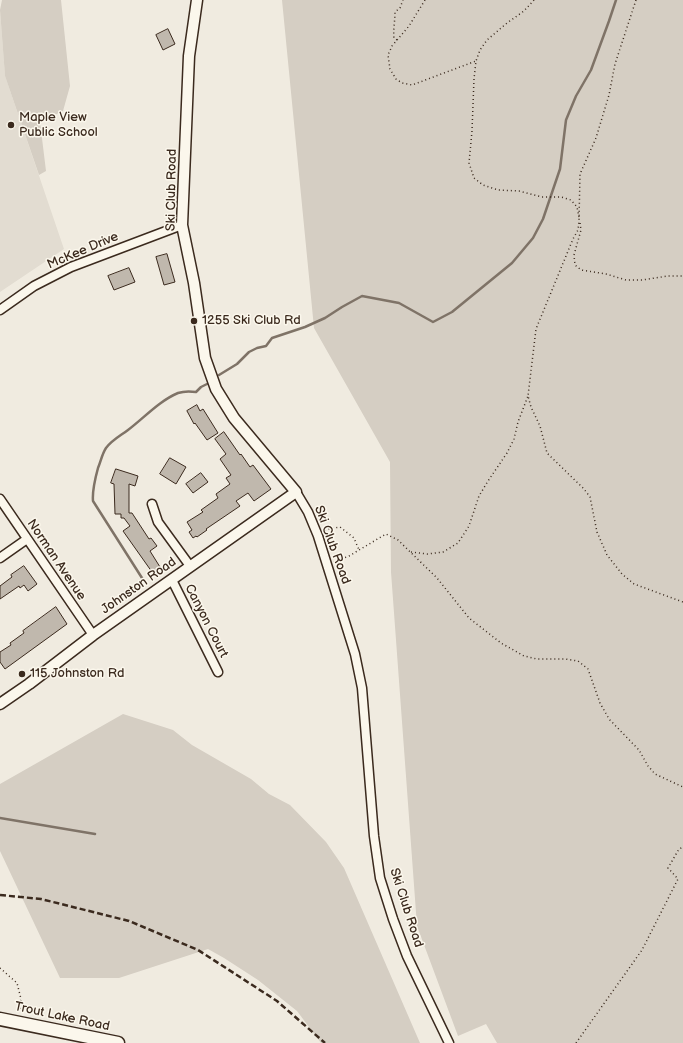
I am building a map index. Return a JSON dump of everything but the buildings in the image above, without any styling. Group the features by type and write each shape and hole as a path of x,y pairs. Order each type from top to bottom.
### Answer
{"main road":[{"name":"Trout Lake Road","path":"0,1019 118,1043"}],"street":[{"name":"Ski Club Road","path":"197,0 189,56 182,225 194,283 205,358 216,389 234,418 296,492 308,512 318,536 355,654 362,688 374,836 380,878 407,956 448,1043"},
{"name":"McKee Drive","path":"0,310 34,286 71,267 182,225"},
{"name":"Johnston Road","path":"0,704 29,684 93,635 296,492"},
{"name":"Norman Avenue","path":"0,499 93,635"},
{"path":"152,504 158,522 190,566"},
{"path":"0,558 27,539"},
{"name":"Canyon Court","path":"172,580 218,672"}],"path":[{"path":"397,40 394,38 393,28 395,12 400,8 403,0"},
{"path":"425,0 409,26 392,46 388,55 390,69 396,80 402,84 412,85 476,61"},
{"path":"534,0 524,11 507,22 487,40 480,50 476,61 469,163 474,178 483,185 498,190 520,191 545,197 561,197 572,200 577,207 581,230 574,255 575,265 581,270 606,274 626,280 683,276"},
{"path":"410,552 427,554 443,552 458,543 469,526 480,496 488,481 507,453 514,439 518,422 528,396 536,329 578,230 580,174 596,138 609,95 615,64 636,0"},
{"path":"528,396 531,407 540,426 547,452 590,497 597,532 607,555 622,574 634,584 683,602"},
{"path":"318,536 328,530 340,527 354,538 359,550"},
{"path":"327,565 349,556 386,534 398,540 437,578 469,618 501,643 524,656 537,659 565,659 578,661 588,669 600,703 609,719 639,750 648,766 655,774 683,787"},
{"path":"576,1043 642,950 678,879 668,868 679,849 683,847"},
{"path":"0,968 17,983 21,999 20,1009"}],"shaded area":[{"path":"2,0 61,0 70,86 63,111 40,122 46,171 39,175 5,76 0,10"},
{"path":"282,0 683,0 683,1043 497,1043 486,1024 458,1036 417,926 391,572 390,462 314,328"},
{"name":"Maple View Public School","path":"0,10 5,76 64,249 0,292"},
{"path":"123,714 173,730 192,745 251,779 269,794 290,805 326,842 344,868 420,1043 321,1043 297,1011 258,980 208,949 119,978 60,978 0,851 0,784"}],"waterway":[{"path":"219,375 237,364 249,352 266,346 272,338 305,327 325,318 362,296 399,303 433,322 452,312 512,263 533,238 543,219 560,169 566,120 576,96 591,70 616,0"},
{"path":"142,578 93,501 93,489 103,453 113,440 171,396 187,391 196,392 207,384"},
{"path":"0,818 95,834"}],"railway":[{"path":"0,895 41,899 129,921 198,950 277,1001 325,1043"}],"place":[{"name":"Maple View Public School","path":"11,125"},
{"name":"1255 Ski Club Rd","path":"194,321"},
{"name":"115 Johnston Rd","path":"22,674"}]}
